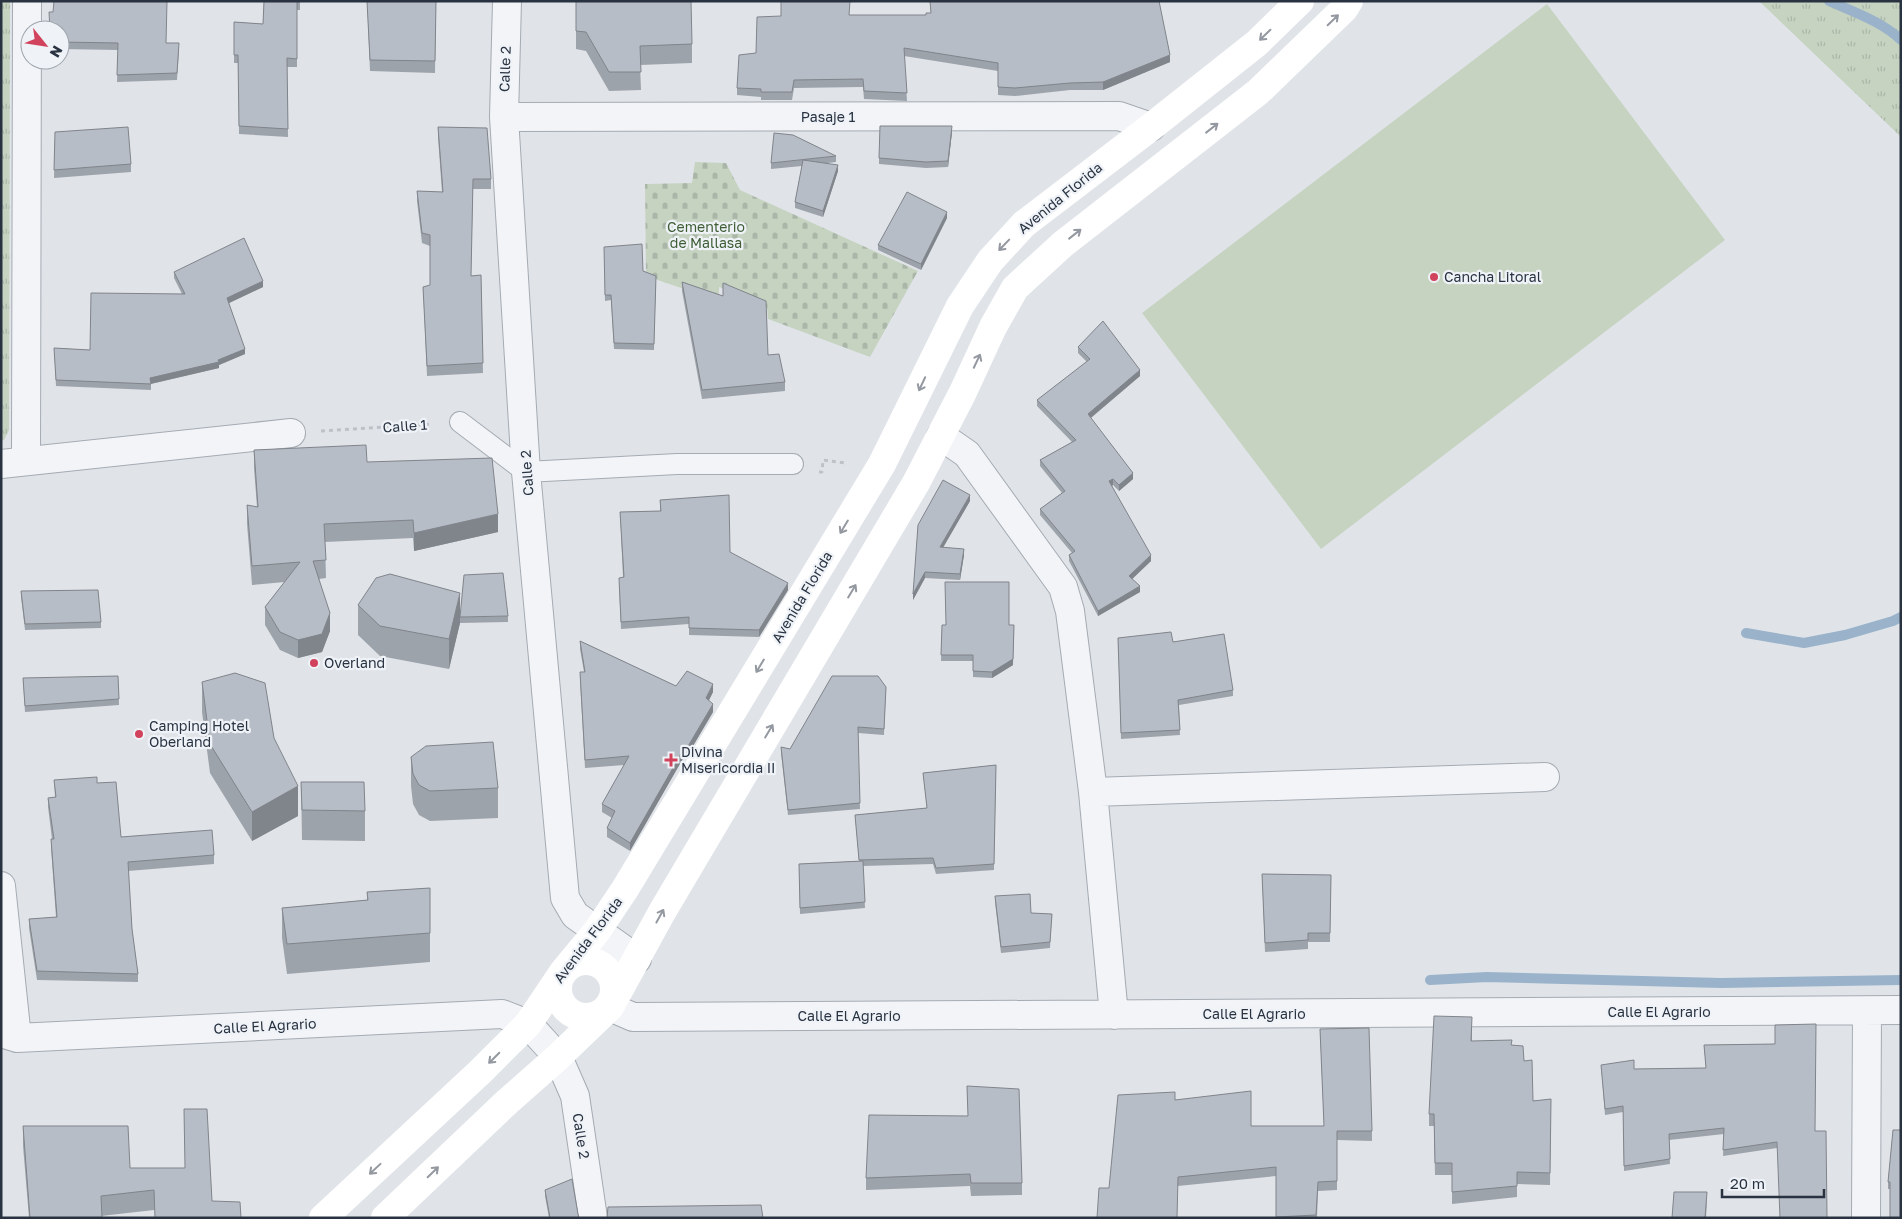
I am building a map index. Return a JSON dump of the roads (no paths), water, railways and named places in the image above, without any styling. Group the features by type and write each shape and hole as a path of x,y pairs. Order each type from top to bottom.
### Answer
{"main road":[{"name":"Avenida Florida","path":"323,1218 480,1072 528,1024 563,972 597,931 626,889 882,464 960,306 990,260 1024,224 1257,43 1300,1"},
{"path":"385,1218 610,1007 667,904 916,483 993,327 1016,288 1063,244 1258,92 1344,9 1349,1"},
{"path":"1151,127 1174,158"},
{"path":"905,419 940,436"},
{"path":"590,960 604,966 613,978 616,992 610,1007 598,1016 583,1018 570,1013 560,1001 558,986 563,972 575,963 590,960"}],"street":[{"path":"27,1 13,462 291,434"},
{"name":"Calle 2","path":"507,1 504,117 526,472 565,898 575,915 637,958"},
{"name":"Pasaje 1","path":"504,117 1119,116 1151,127"},
{"path":"940,436 967,454 1063,588 1070,611 1093,792 1114,1015"},
{"path":"1093,792 1545,777"},
{"path":"1,886 9,1036"},
{"name":"Calle El Agrario","path":"610,1007 633,1017 1901,1010"},
{"path":"1866,1218 1867,1011"},
{"name":"Calle El Agrario","path":"9,1036 502,1014 528,1024"},
{"name":"Calle 2","path":"528,1024 558,1057 575,1096 593,1218"}],"lane":[{"path":"460,422 526,472 678,464 793,464"}],"waterway":[{"path":"1829,1 1876,22 1901,40"},
{"path":"1746,633 1804,643 1845,635 1901,617"},
{"path":"1430,980 1487,977 1721,983 1901,980"}],"place":[{"name":"Cancha Litoral","path":"1434,277"},
{"name":"Overland","path":"314,663"},
{"name":"Camping Hotel Oberland","path":"139,734"},
{"name":"Divina Misericordia II","path":"671,760"}],"park label":[{"name":"Cementerio de Mallasa","path":"706,236"}]}
